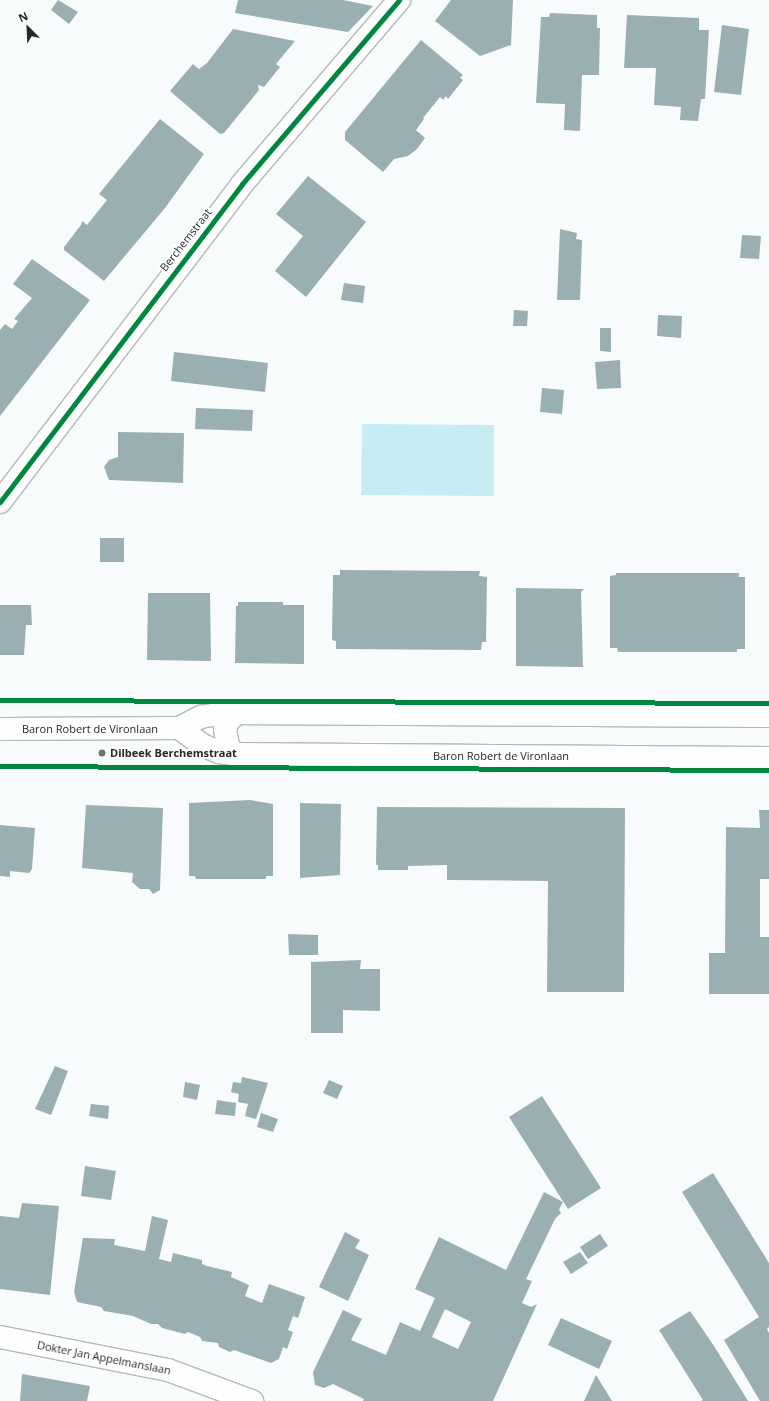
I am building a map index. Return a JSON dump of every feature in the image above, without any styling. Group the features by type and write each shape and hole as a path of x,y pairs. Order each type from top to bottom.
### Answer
{"street":[{"name":"Berchemstraat","path":"0,502 242,184 399,0"},
{"name":"Baron Robert de Vironlaan","path":"0,729 179,728 201,717 237,713 769,716"},
{"path":"234,754 228,744 225,729 228,721 237,713"},
{"name":"Baron Robert de Vironlaan","path":"179,728 204,746 219,752 234,754 769,758"},
{"name":"Dokter Jan Appelmanslaan","path":"0,1338 168,1370 252,1401"}],"shaded area":[{"path":"362,424 494,425 494,496 361,495"}],"building":[{"path":"58,0 78,12 69,24 51,10"},
{"path":"238,0 343,0 373,6 348,32 235,13"},
{"path":"451,0 513,0 511,45 480,56 435,21"},
{"path":"550,13 597,15 597,28 600,28 599,75 582,75 580,131 564,130 565,104 536,103 541,17 549,17"},
{"path":"627,15 699,18 699,30 709,30 705,99 701,99 698,121 680,120 681,107 654,105 656,68 624,68"},
{"path":"722,25 749,29 741,95 714,92"},
{"path":"233,29 295,41 276,64 280,67 264,87 258,85 259,90 224,133 220,134 170,91 193,64 199,69 207,63"},
{"path":"421,40 463,75 460,78 463,80 448,99 446,96 443,100 440,97 423,118 424,119 416,130 425,138 417,149 408,156 394,159 383,172 345,140 345,132"},
{"path":"160,119 204,154 165,208 104,281 64,250 64,247 81,225 82,221 87,225 107,200 99,194"},
{"path":"308,176 366,222 306,297 275,271 303,236 276,214"},
{"path":"560,229 577,233 576,239 582,240 580,300 557,300"},
{"path":"742,235 761,236 759,259 740,258"},
{"path":"32,259 90,300 0,416 0,330 5,324 12,329 18,321 14,319 32,298 13,284"},
{"path":"344,283 365,286 363,303 341,300"},
{"path":"514,310 528,311 527,326 513,326"},
{"path":"658,315 682,316 681,338 657,336"},
{"path":"600,328 611,328 611,352 600,351"},
{"path":"174,352 268,363 265,392 171,381"},
{"path":"620,360 621,388 597,389 595,362"},
{"path":"542,388 564,390 562,414 540,412"},
{"path":"196,408 253,410 252,431 195,429"},
{"path":"118,432 184,433 183,483 109,480 104,467 109,460 118,457"},
{"path":"100,538 124,538 124,562 100,562"},
{"path":"340,570 480,571 479,576 487,577 486,642 482,642 481,650 336,649 336,641 332,640 333,575 340,575"},
{"path":"616,573 739,573 739,577 745,577 745,649 737,649 737,652 618,652 617,648 610,648 610,576 616,575"},
{"path":"516,588 584,589 581,592 583,667 516,666"},
{"path":"148,593 210,593 211,661 147,660"},
{"path":"238,602 283,602 283,605 304,605 304,664 235,663 236,606 238,606"},
{"path":"0,605 31,605 32,625 26,625 24,655 0,655"},
{"path":"250,800 273,804 273,876 266,876 266,879 196,879 195,876 189,876 189,803"},
{"path":"300,803 341,804 340,875 300,878"},
{"path":"86,805 163,808 160,890 153,894 149,889 140,889 132,882 133,873 82,868"},
{"path":"377,807 625,808 624,992 547,992 548,881 447,880 447,865 408,866 408,870 378,870 378,865 376,865"},
{"path":"759,810 769,810 769,879 760,879 760,937 769,937 769,994 709,994 709,953 725,953 726,827 760,828"},
{"path":"0,825 35,828 32,869 29,873 10,871 10,877 0,876"},
{"path":"288,934 318,935 318,955 289,955"},
{"path":"361,960 360,969 380,969 380,1011 343,1010 343,1033 311,1033 311,962"},
{"path":"55,1066 68,1071 51,1115 35,1109"},
{"path":"242,1077 268,1083 256,1119 245,1116 248,1104 238,1102 239,1094 231,1092 233,1082 241,1083"},
{"path":"329,1080 343,1086 337,1099 323,1093"},
{"path":"185,1082 200,1085 197,1100 183,1097"},
{"path":"542,1096 601,1188 568,1209 509,1117"},
{"path":"217,1100 236,1103 235,1116 215,1114"},
{"path":"91,1104 109,1106 108,1119 89,1116"},
{"path":"261,1113 278,1119 273,1132 257,1127"},
{"path":"85,1166 116,1171 111,1200 81,1196"},
{"path":"713,1173 769,1263 769,1327 767,1329 769,1333 769,1401 760,1401 724,1340 759,1317 682,1192"},
{"path":"544,1192 563,1202 559,1210 561,1213 555,1219 526,1279 532,1281 522,1303 531,1307 537,1304 493,1401 363,1401 364,1399 333,1384 324,1388 315,1385 313,1372 343,1310 362,1319 351,1340 386,1355 400,1322 420,1331 435,1298 415,1289 439,1237 506,1270","holes":["445,1309 471,1322 458,1349 432,1337"]},
{"path":"22,1203 59,1206 50,1295 0,1289 0,1216 19,1218"},
{"path":"152,1216 168,1220 159,1259 171,1262 173,1253 202,1260 202,1264 207,1266 232,1272 231,1277 249,1285 245,1296 262,1303 269,1284 305,1297 298,1318 293,1316 288,1330 293,1332 287,1349 283,1347 279,1359 271,1363 234,1350 230,1352 219,1347 218,1343 202,1341 200,1337 188,1332 185,1334 162,1328 158,1324 151,1324 133,1316 104,1311 101,1307 77,1302 74,1292 83,1238 115,1239 114,1245 145,1251"},
{"path":"345,1232 360,1240 355,1248 369,1255 348,1301 319,1287"},
{"path":"600,1234 608,1246 588,1259 580,1247"},
{"path":"580,1252 588,1263 571,1274 563,1262"},
{"path":"690,1311 714,1346 748,1401 701,1401 703,1400 659,1330"},
{"path":"561,1318 612,1341 599,1369 548,1345"},
{"path":"22,1374 90,1386 87,1401 20,1401"},
{"path":"596,1375 612,1401 584,1401"}],"cycle path":[{"path":"0,502 242,184 399,0"},
{"path":"0,700 769,703"},
{"path":"0,766 769,770"}],"place":[{"name":"Dilbeek Berchemstraat","path":"102,753"}]}
